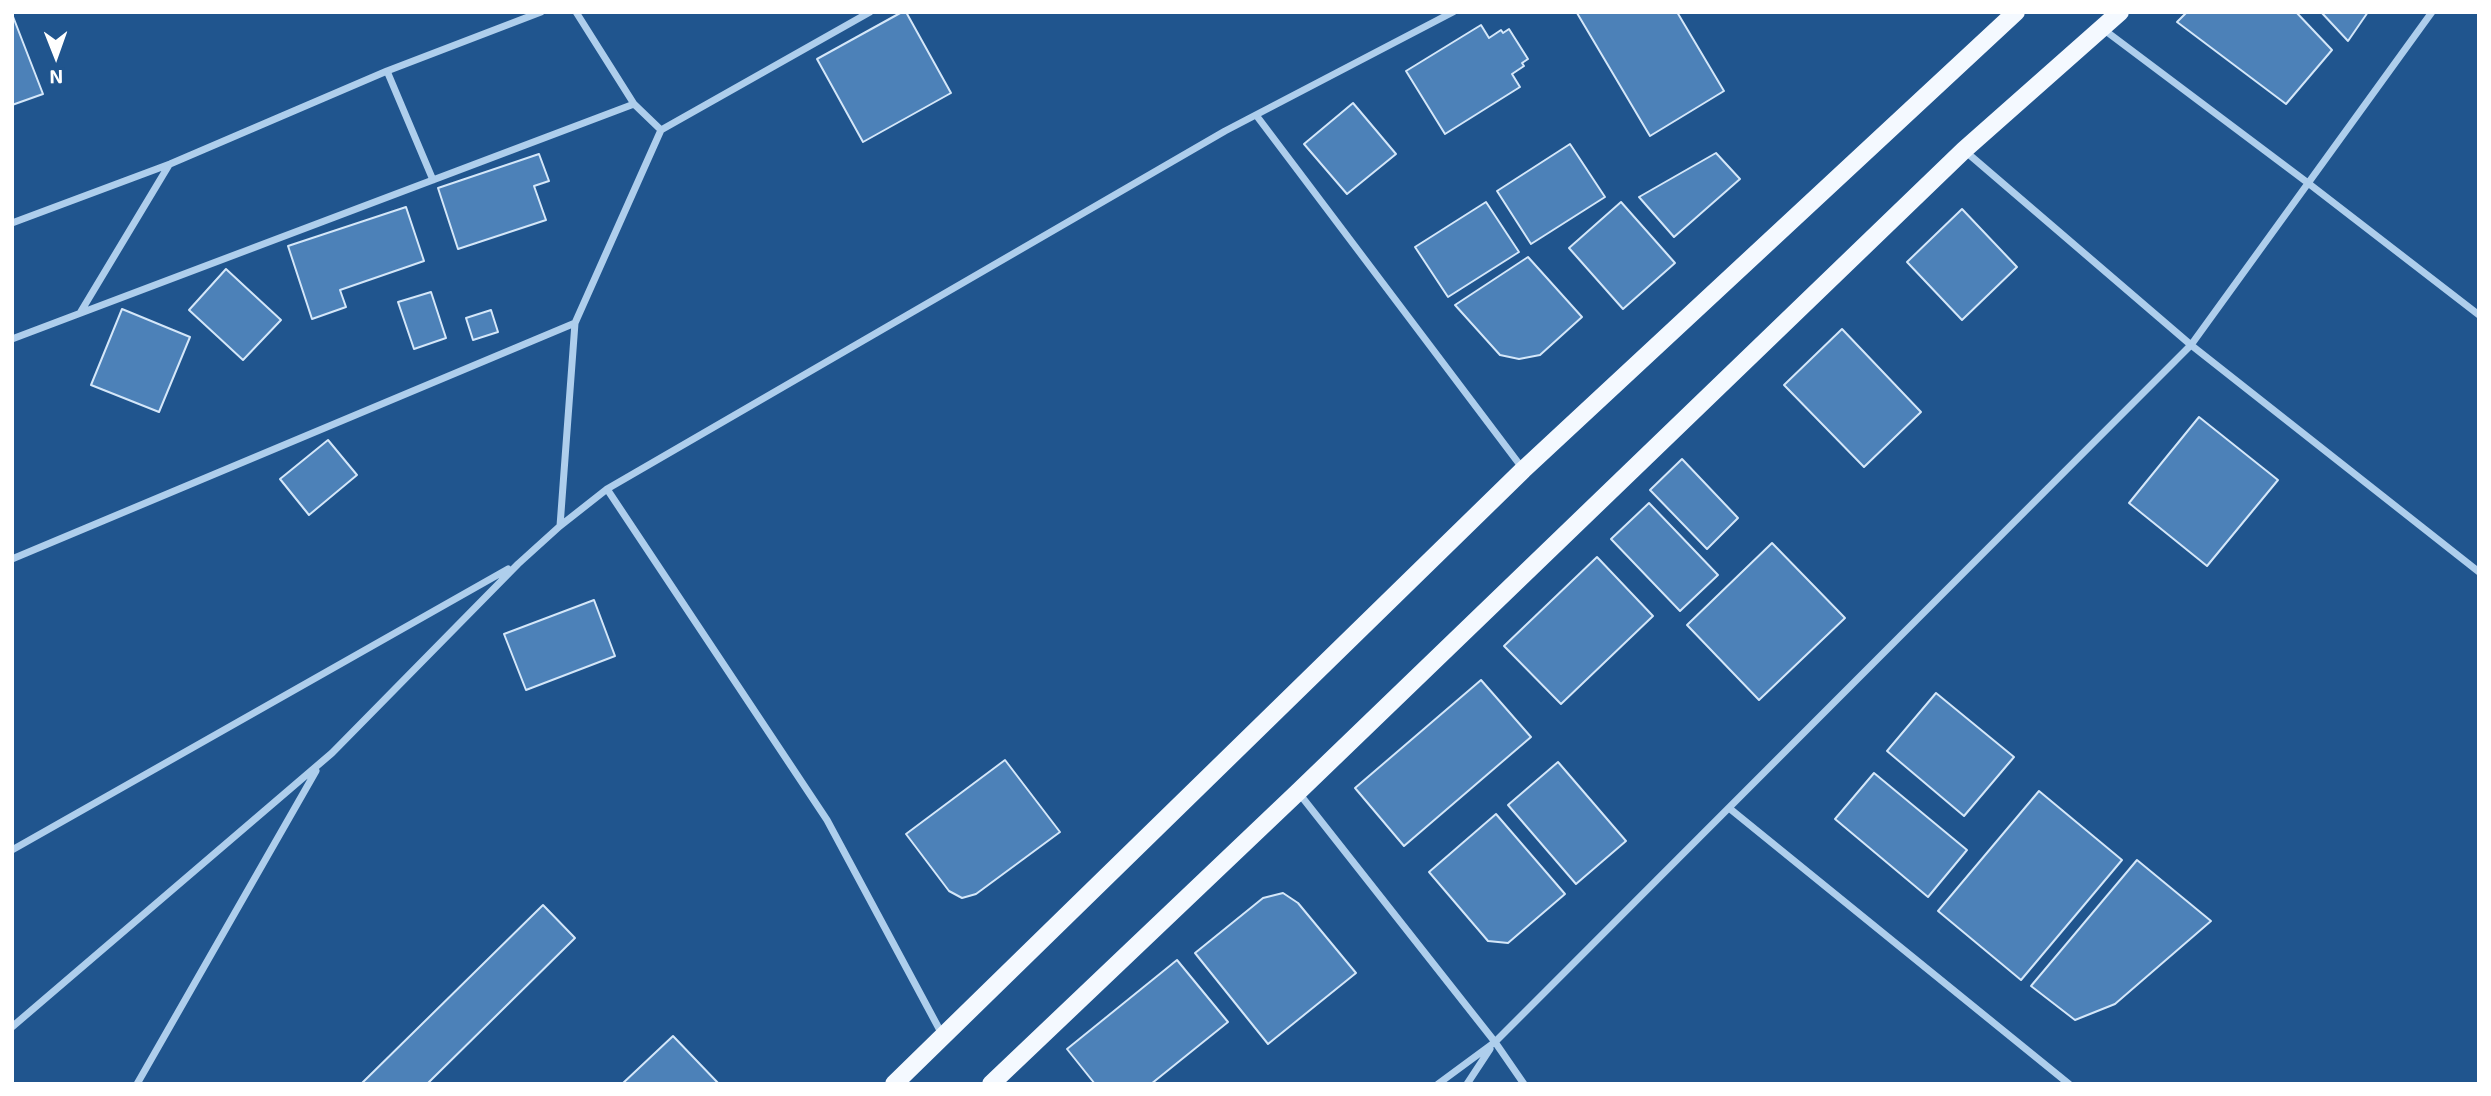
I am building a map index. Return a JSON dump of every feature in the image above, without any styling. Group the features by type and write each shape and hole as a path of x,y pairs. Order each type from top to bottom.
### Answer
{"main road":[{"path":"894,1084 1523,470 2016,12"},
{"path":"992,1084 1964,150 2120,12"}],"street":[{"path":"12,223 170,164 387,71 541,12"},
{"path":"576,12 634,104 662,130"},
{"path":"560,526 575,323 662,130 870,12"},
{"path":"12,1027 320,764 518,564 607,489 1225,131 1453,12"},
{"path":"1438,1084 1495,1042 2191,345 2432,12"},
{"path":"2102,29 2479,315"},
{"path":"387,71 433,180"},
{"path":"12,339 634,104"},
{"path":"1256,115 1523,470"},
{"path":"1964,150 2191,345 2479,572"},
{"path":"80,313 170,164"},
{"path":"12,559 575,323"},
{"path":"607,489 827,820 944,1037"},
{"path":"12,840 15,849 518,564"},
{"path":"137,1084 320,764"},
{"path":"1298,792 1495,1042 1524,1084"},
{"path":"1729,808 2069,1084"},
{"path":"1467,1084 1495,1042"}],"building":[{"path":"906,12 951,93 863,142 817,59"},
{"path":"1677,12 1724,91 1650,136 1577,13"},
{"path":"2187,12 2296,12 2332,50 2286,104 2177,22"},
{"path":"2321,12 2368,12 2348,41"},
{"path":"12,14 43,94 12,105"},
{"path":"1481,25 1489,38 1501,30 1503,33 1509,29 1528,59 1522,63 1524,66 1512,74 1520,87 1445,134 1406,71"},
{"path":"1353,103 1396,154 1347,194 1304,144"},
{"path":"1570,144 1605,197 1531,244 1497,191"},
{"path":"1716,153 1740,179 1674,237 1639,197"},
{"path":"539,154 549,181 534,186 546,220 458,249 438,188"},
{"path":"1486,202 1519,252 1448,297 1415,247"},
{"path":"1621,202 1675,263 1623,309 1569,248"},
{"path":"406,207 424,261 340,290 346,307 312,319 288,246"},
{"path":"1962,209 2017,267 1962,320 1907,262"},
{"path":"1528,257 1582,317 1540,355 1519,359 1500,355 1455,305"},
{"path":"226,269 281,320 243,360 189,310"},
{"path":"431,292 446,338 414,349 398,302"},
{"path":"122,309 190,337 159,412 91,385"},
{"path":"491,310 498,332 473,340 466,318"},
{"path":"1842,329 1921,412 1864,467 1784,385"},
{"path":"2199,417 2278,480 2207,566 2129,503"},
{"path":"328,440 357,475 309,515 280,479"},
{"path":"1682,459 1738,518 1707,549 1650,490"},
{"path":"1649,503 1718,575 1680,611 1611,539"},
{"path":"1772,543 1845,618 1759,700 1687,625"},
{"path":"1597,557 1653,616 1561,704 1504,646"},
{"path":"594,600 615,656 526,690 504,634"},
{"path":"1481,680 1531,737 1404,846 1355,788"},
{"path":"1936,693 2014,757 1964,816 1887,751"},
{"path":"1005,760 1060,832 976,894 962,898 949,891 906,834"},
{"path":"1558,762 1626,841 1576,884 1508,805"},
{"path":"1874,773 1967,850 1928,897 1835,819"},
{"path":"2039,791 2122,860 2021,980 1938,911"},
{"path":"1496,814 1565,894 1508,943 1488,941 1429,872"},
{"path":"2137,860 2211,921 2115,1004 2075,1020 2031,986"},
{"path":"1283,893 1298,903 1356,973 1268,1044 1195,953 1263,898"},
{"path":"543,905 575,938 427,1084 361,1084"},
{"path":"1177,960 1228,1022 1151,1084 1095,1084 1067,1049"},
{"path":"673,1036 719,1084 622,1084"}]}
